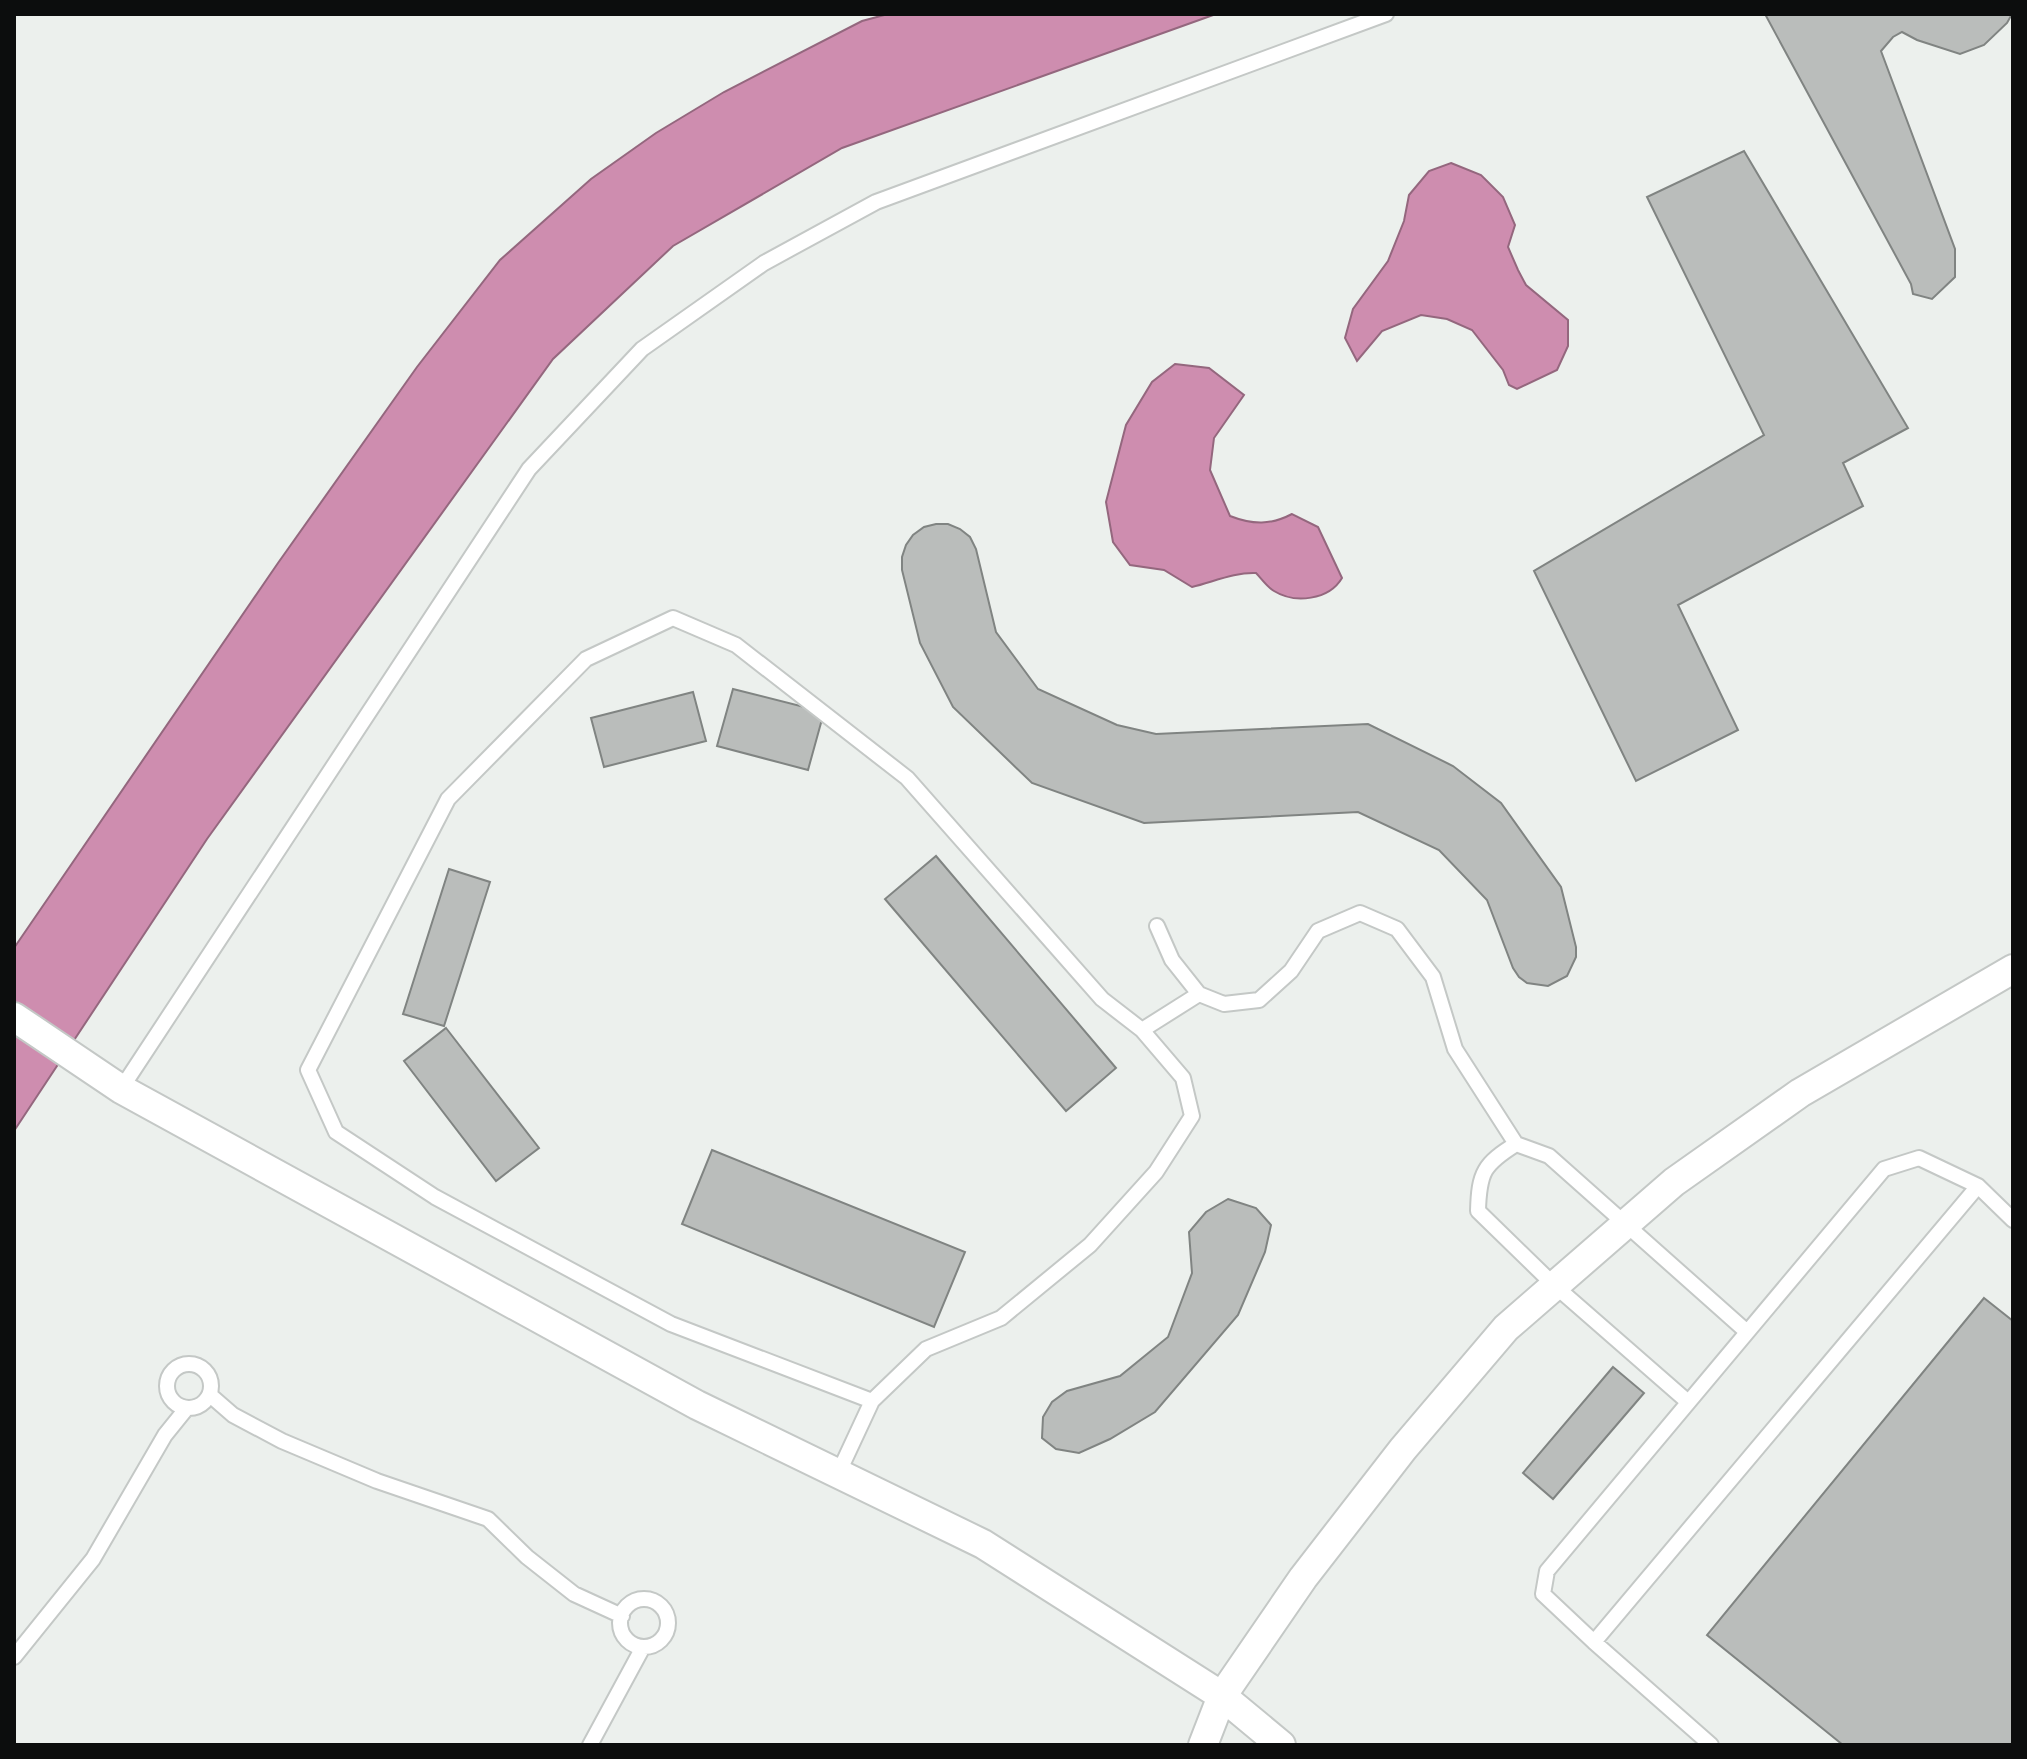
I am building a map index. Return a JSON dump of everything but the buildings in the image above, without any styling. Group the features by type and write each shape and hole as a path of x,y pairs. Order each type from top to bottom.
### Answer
{"street":[{"path":"1203,1745 1222,1696 1303,1578 1403,1449 1506,1328 1674,1182 1800,1093 2013,969"},
{"path":"14,1017 121,1089 697,1405 983,1544 1222,1696 1281,1745"}],"lane":[{"path":"121,1089 529,469 642,349 764,263 876,202 1386,14"},
{"path":"838,1474 872,1401 926,1349 1001,1318 1090,1245 1156,1172 1192,1116 1183,1078 1142,1030 1102,999 907,778 736,645 673,618 586,659 448,799 308,1070 336,1132 435,1197 671,1324 872,1401"},
{"path":"1157,926 1172,960 1199,994 1224,1004 1259,1000 1291,971 1318,931 1360,913 1397,929 1433,977 1455,1049 1516,1144 1549,1156 1747,1332"},
{"path":"1142,1030 1199,994"},
{"path":"1516,1144 1491,1160 1479,1186 1478,1211 1554,1285 1688,1402"},
{"path":"1711,1745 1543,1594 1547,1571 1884,1169 1919,1158 1978,1186 2013,1220"},
{"path":"1594,1642 1978,1186"},
{"path":"191,1363 204,1369 211,1381 210,1395 200,1406 186,1409 173,1403 166,1391 168,1377 177,1366 191,1363"},
{"path":"210,1395 233,1415 282,1441 377,1481 488,1519 527,1557 574,1594 622,1616"},
{"path":"14,1657 93,1559 165,1435 186,1409"},
{"path":"590,1745 642,1649 661,1642 670,1625 664,1607 646,1598 628,1604 619,1621 625,1640 642,1649"}],"shaded area":[{"path":"888,14 1216,14 842,148 673,246 553,359 207,839 14,1131 14,948 278,563 417,367 500,260 591,179 656,133 724,92 862,21"},
{"path":"1451,163 1481,175 1503,197 1515,225 1508,247 1518,270 1526,285 1568,320 1568,346 1557,370 1517,389 1509,385 1503,370 1472,330 1447,319 1421,315 1382,331 1357,361 1345,338 1353,309 1388,261 1404,221 1409,195 1429,171"},
{"path":"1175,364 1209,368 1244,395 1214,438 1210,470 1230,516 1262,522 1292,514 1318,527 1342,578 1329,591 1311,598 1292,598 1271,589 1256,573 1192,587 1164,570 1130,565 1113,542 1106,502 1126,425 1152,382"}]}
